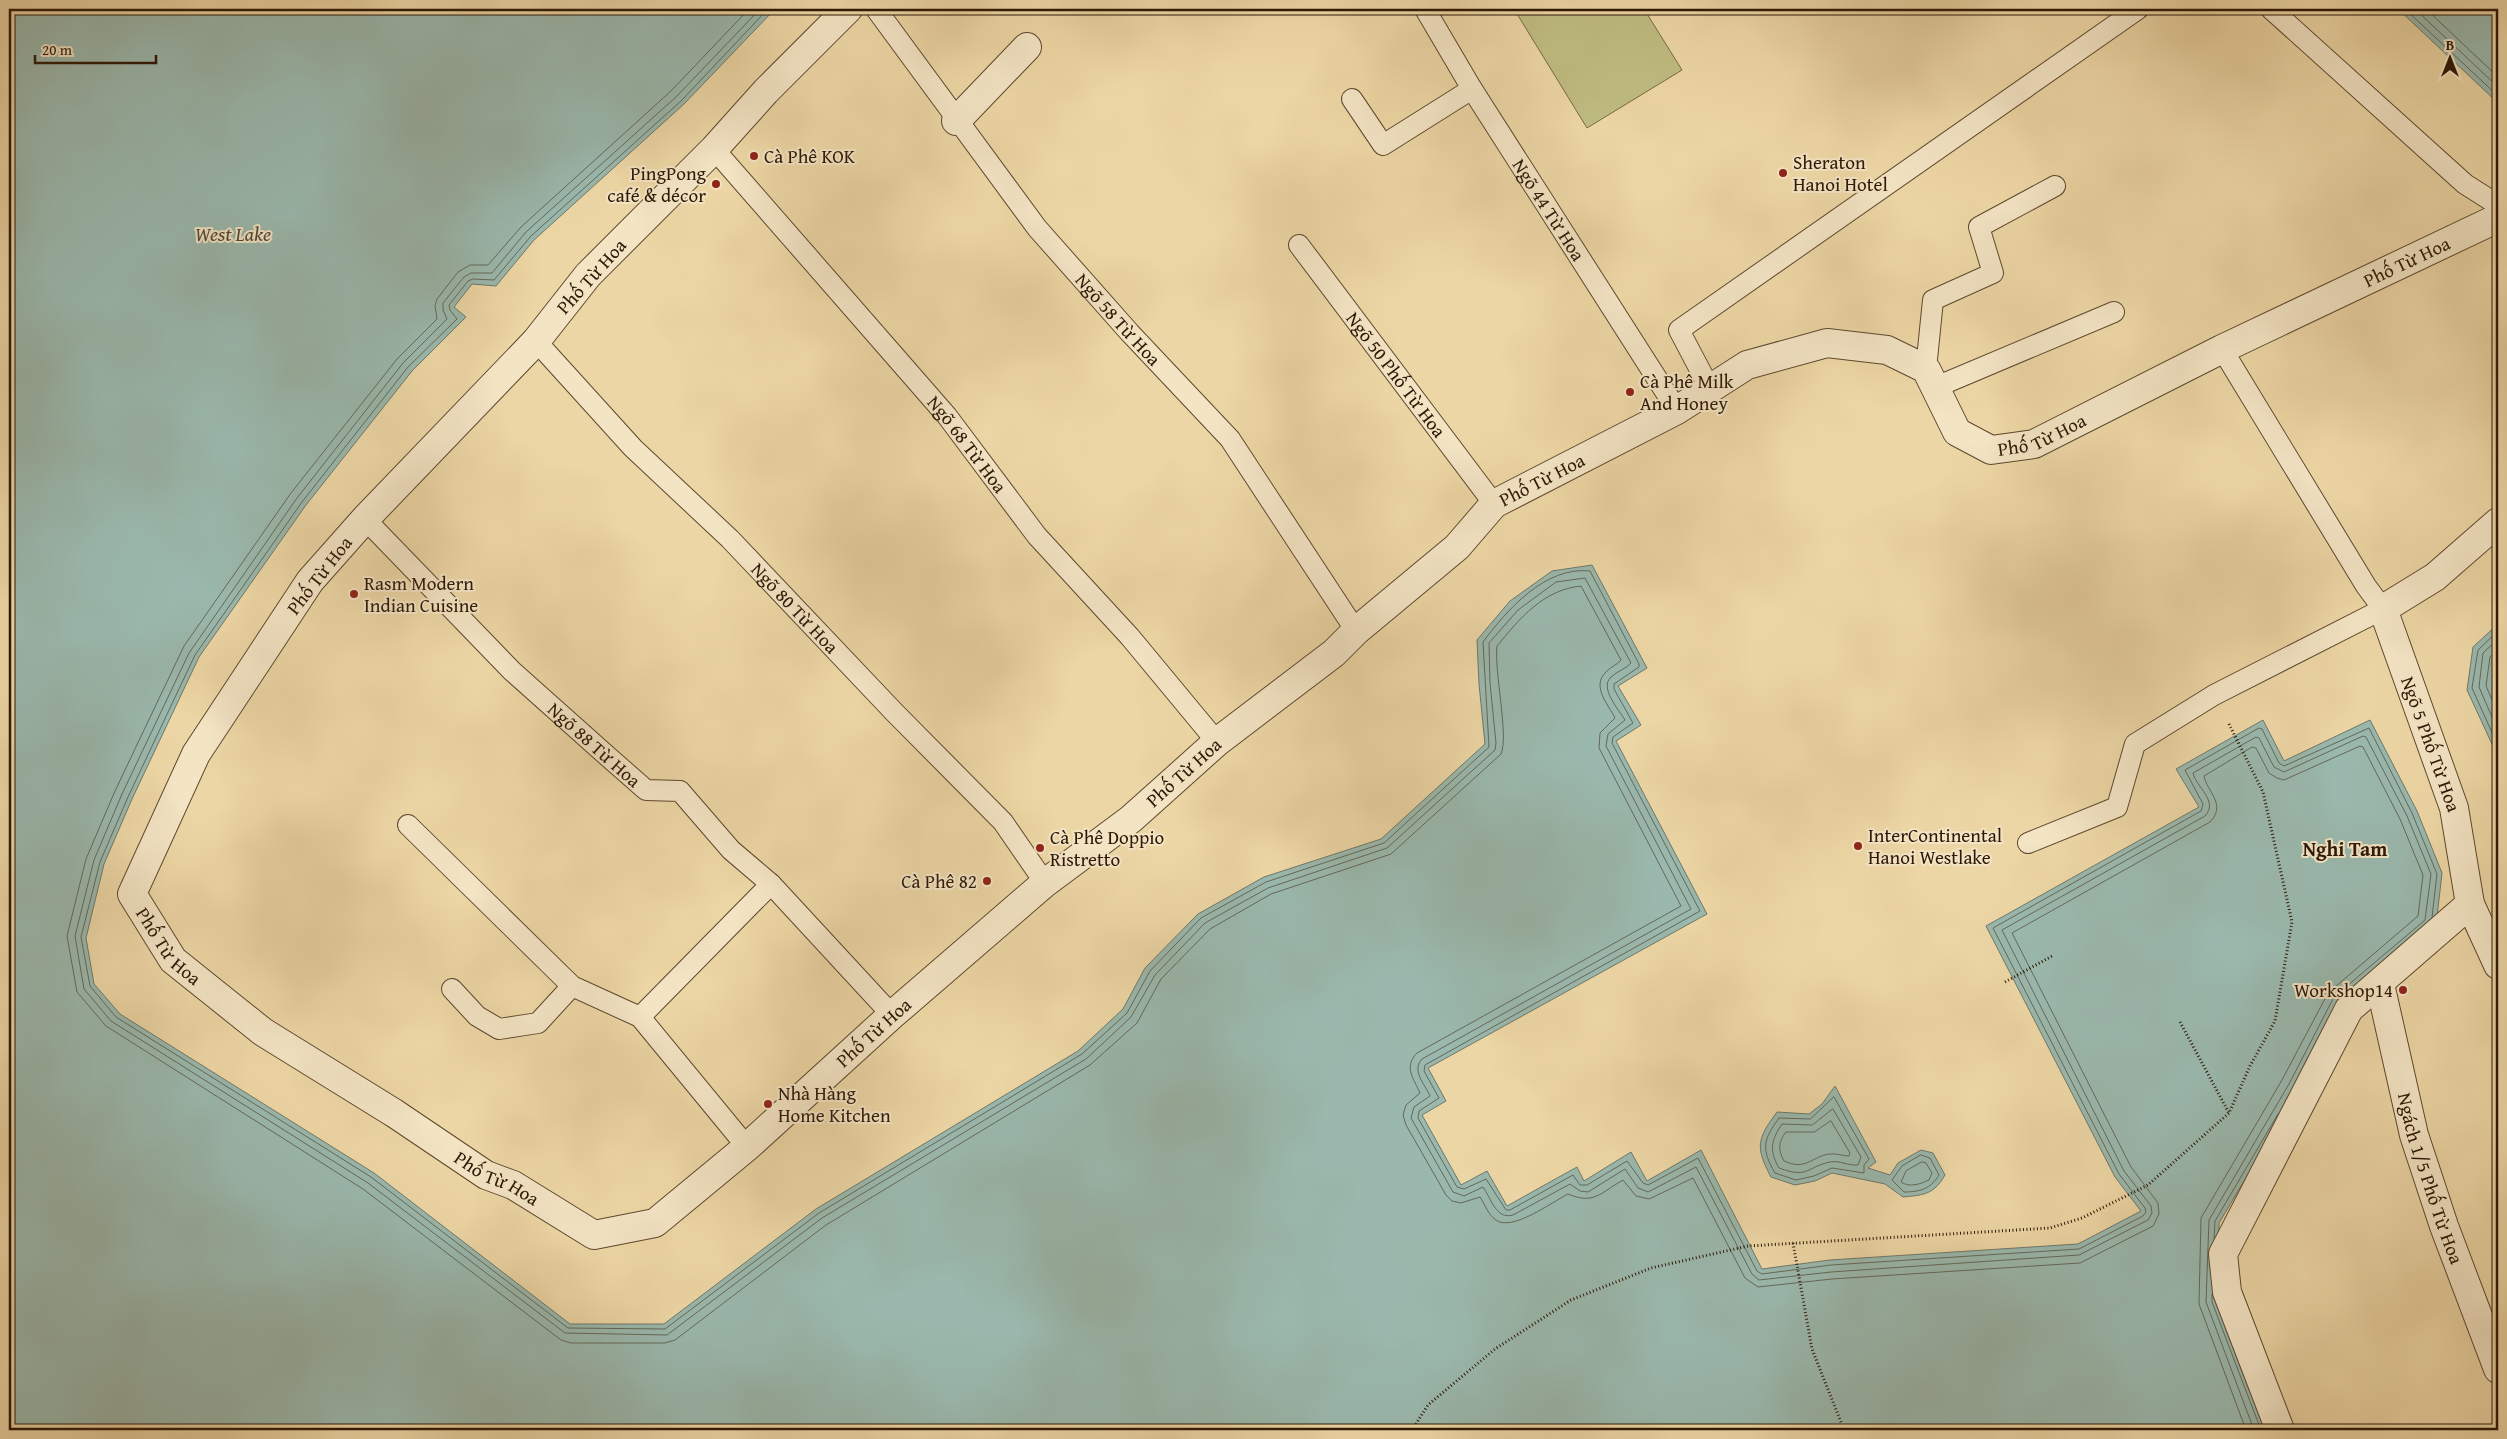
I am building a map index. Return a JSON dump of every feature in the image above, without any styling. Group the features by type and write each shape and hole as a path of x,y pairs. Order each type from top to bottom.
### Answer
{"street":[{"name":"Phố Từ Hoa","path":"848,9 766,91 714,149 588,275 536,341 365,519 310,581 196,754 132,894 173,960 263,1032 394,1113 486,1175 514,1185 594,1236 655,1223 746,1147 892,1015 1045,883 1131,818 1217,742 1334,653 1356,631 1457,547 1494,504 1677,410 1747,364 1827,343 1887,350 1931,378 1957,432 1991,450 2034,444 2222,349 2498,218"},
{"path":"956,121 1027,47"},
{"path":"2384,609 2435,577 2498,522"},
{"name":"Ngõ 5 Phố Từ Hoa","path":"2384,609 2454,808 2470,904 2498,965"},
{"path":"2280,1430 2227,1292 2223,1254 2349,1010 2470,904"},
{"name":"Ngách 1/5 Phố Từ Hoa","path":"2380,984 2414,1135 2444,1226 2498,1369"}],"lane":[{"name":"Ngõ 58 Từ Hoa","path":"876,9 1036,228 1130,334 1230,439 1356,631"},
{"name":"Ngõ 44 Từ Hoa","path":"1425,9 1472,89 1677,410"},
{"path":"1710,389 1679,330 2138,9"},
{"path":"2271,9 2465,184 2498,205"},
{"path":"1352,99 1383,145 1472,89"},
{"name":"Ngõ 68 Từ Hoa","path":"714,149 947,416 1037,536 1130,637 1217,742"},
{"path":"2055,186 1980,227 1993,273 1933,300 1931,378 2114,312"},
{"name":"Ngõ 50 Phố Từ Hoa","path":"1299,245 1494,504"},
{"name":"Ngõ 80 Từ Hoa","path":"536,341 632,448 730,539 895,713 1003,822 1045,883"},
{"path":"2028,844 2117,807 2135,744 2214,695 2384,609 2351,562 2222,349"},
{"name":"Ngõ 88 Từ Hoa","path":"365,519 512,672 646,790 680,791 731,850 771,884 892,1015"},
{"path":"408,825 572,986 640,1017 746,1147"},
{"path":"640,1017 771,884"},
{"path":"452,989 477,1016 499,1029 538,1023 572,986"}],"path":[{"path":"1412,1430 1428,1405 1495,1350 1571,1300 1652,1268 1748,1246 2050,1228 2082,1218 2148,1185 2229,1113 2250,1066 2275,1021 2292,922 2263,792 2214,695"},
{"path":"2005,982 2054,955"},
{"path":"2180,1022 2229,1113"},
{"path":"1793,1243 1812,1350 1844,1430"}],"shaded area":[{"path":"1514,9 1644,9 1682,70 1587,128"}],"water":[{"name":"West Lake","path":"9,9 775,9 684,104 534,240 496,286 472,284 454,307 466,317 412,371 306,505 199,657 132,799 104,864 86,938 94,984 120,1014 374,1173 570,1324 664,1324 816,1209 1078,1051 1123,1009 1145,968 1198,914 1264,877 1381,839 1485,744 1477,640 1510,601 1552,571 1592,565 1647,668 1618,686 1641,725 1616,741 1707,914 1428,1068 1446,1101 1422,1115 1461,1185 1487,1171 1507,1206 1577,1167 1584,1181 1631,1152 1647,1181 1701,1150 1762,1269 1830,1260 2078,1244 2141,1211 2115,1177 1986,926 2199,807 2176,769 2263,720 2284,761 2370,720 2417,811 2442,873 2436,926 2299,1089 2219,1223 2217,1300 2267,1430 9,1430"},
{"path":"2398,9 2498,9 2498,103"},
{"path":"2498,624 2498,757 2467,690 2473,647"},
{"path":"1835,1086 1876,1162 1868,1168 1890,1175 1898,1163 1921,1150 1933,1153 1945,1175 1933,1190 1923,1194 1903,1197 1885,1184 1832,1173 1815,1181 1795,1185 1771,1177 1762,1158 1760,1143 1770,1121 1777,1112 1809,1114 1822,1104"}],"place":[{"name":"Cà Phê KOK","path":"754,156"},
{"name":"Sheraton Hanoi Hotel","path":"1783,173"},
{"name":"PingPong café & décor","path":"716,184"},
{"name":"Cà Phê Milk And Honey","path":"1630,392"},
{"name":"Rasm Modern Indian Cuisine","path":"354,594"},
{"name":"InterContinental Hanoi Westlake","path":"1858,846"},
{"name":"Cà Phê Doppio Ristretto","path":"1040,848"},
{"name":"Cà Phê 82","path":"987,881"},
{"name":"Workshop14","path":"2403,990"},
{"name":"Nhà Hàng Home Kitchen","path":"768,1104"}],"district":[{"name":"Nghi Tam","path":"2345,848"}]}
